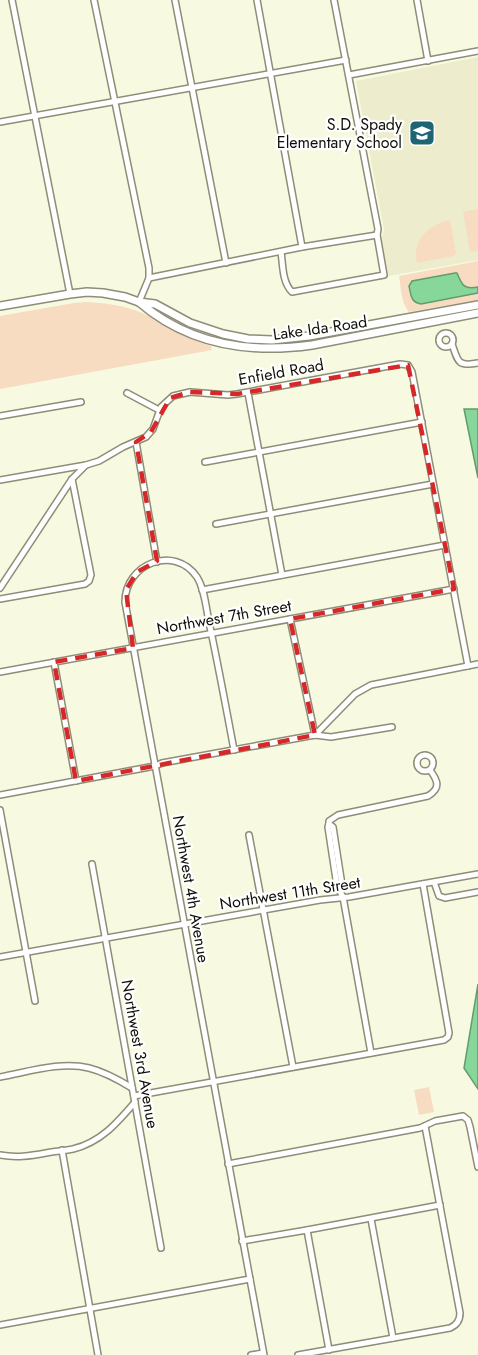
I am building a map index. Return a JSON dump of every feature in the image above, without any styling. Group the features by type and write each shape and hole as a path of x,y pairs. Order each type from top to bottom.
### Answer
{"street":[{"path":"12,0 69,294"},
{"path":"94,0 149,268 149,278 139,302"},
{"path":"175,0 226,263"},
{"path":"257,0 302,248"},
{"path":"281,252 286,284 292,292 384,275 350,75 334,0"},
{"path":"417,0 428,61"},
{"path":"350,75 478,51"},
{"path":"0,122 346,60"},
{"path":"149,278 377,235"},
{"name":"Lake Ida Road","path":"0,306 69,294 103,292 155,304 190,323 223,334 260,340 300,337 478,305"},
{"name":"Lake Ida Road","path":"139,302 151,313 208,340 260,349 285,349 478,313"},
{"path":"390,330 402,319"},
{"path":"300,337 301,346"},
{"path":"452,344 461,364 467,366 478,363"},
{"name":"Enfield Road","path":"0,588 72,479 86,465 99,461 146,437 151,432 159,410 167,401 181,393 200,392 228,395 248,393 400,364 408,365 412,372 422,422"},
{"path":"127,393 159,410"},
{"path":"248,393 282,575"},
{"path":"0,416 81,402"},
{"path":"205,462 422,422 468,666"},
{"path":"136,442 158,562 174,562 187,567 198,579 202,590 234,750"},
{"path":"0,480 86,465"},
{"path":"0,598 85,584 89,581 91,575 72,479"},
{"path":"216,524 433,484"},
{"path":"202,590 445,545"},
{"name":"Northwest 4th Avenue","path":"158,562 146,565 139,570 127,587 125,602 264,1354"},
{"name":"Northwest 7th Street","path":"0,672 454,589"},
{"path":"290,619 315,735"},
{"path":"54,662 76,781"},
{"path":"315,735 355,694 371,685 478,664"},
{"path":"0,795 315,735 331,737 392,727"},
{"path":"371,1053 341,894 337,886 329,821 338,815 428,796 435,792 437,787 436,778 430,770"},
{"path":"0,810 35,1001"},
{"path":"249,835 293,1068"},
{"name":"Northwest 3rd Avenue","path":"92,864 162,1248"},
{"name":"Northwest 11th Street","path":"0,957 320,900 341,894 349,897 478,874"},
{"path":"434,882 439,896 445,898 478,892"},
{"path":"0,1155 18,1158 76,1148 101,1137 116,1124 134,1099 213,1082 444,1040 449,1033 423,884"},
{"path":"0,1077 57,1067 81,1066 100,1071 132,1088"},
{"path":"228,1164 420,1128 435,1121 463,1116 468,1120 470,1126 478,1167"},
{"path":"298,1355 450,1328 457,1324 460,1312 425,1126"},
{"path":"62,1150 98,1355"},
{"path":"242,1240 440,1205"},
{"path":"371,1219 393,1338"},
{"path":"307,1230 329,1350"},
{"path":"0,1325 250,1279"},
{"path":"251,1355 264,1354"}],"highlighted area":[{"path":"408,365 454,589 290,619 315,735 76,781 54,662 133,648 126,590 137,572 157,561 136,442 151,432 170,398 190,392 237,394"}],"shaded area":[{"name":"S.D. Spady Elementary School","path":"478,57 478,260 389,276 381,242 384,229 356,81"},
{"path":"478,209 478,251 470,252 463,212"},
{"path":"450,220 456,253 454,256 417,263 417,248 423,235 435,225"},
{"path":"478,261 478,300 409,312 406,308 399,276"},
{"path":"457,273 464,286 478,287 478,293 421,304 413,300 409,286 412,281"},
{"path":"86,302 135,310 211,346 212,350 0,389 0,316"},
{"path":"464,409 478,409 478,478"},
{"path":"478,984 478,1089 464,1068"},
{"path":"429,1087 434,1112 419,1115 414,1090"}],"place":[{"name":"S.D. Spady Elementary School","path":"422,133"}]}
